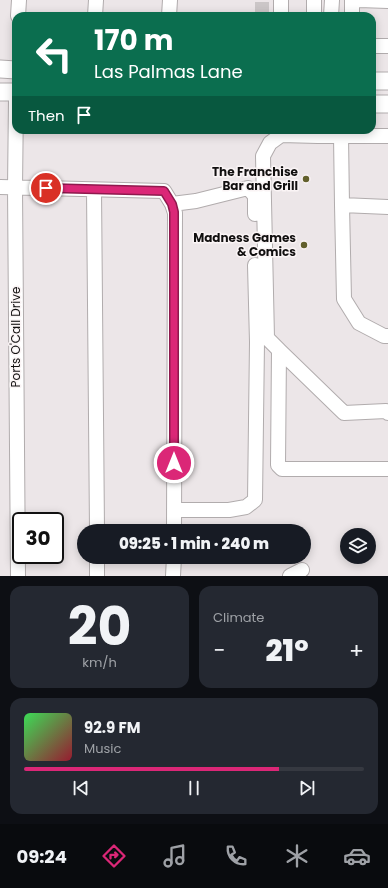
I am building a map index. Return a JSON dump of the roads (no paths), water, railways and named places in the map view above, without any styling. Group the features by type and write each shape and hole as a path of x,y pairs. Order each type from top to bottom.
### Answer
{"main road":[{"path":"0,69 12,70"},
{"path":"376,81 388,81"},
{"path":"0,92 12,92"},
{"path":"376,104 388,104"}],"street":[{"path":"18,12 19,0"},
{"path":"95,12 96,0"},
{"path":"169,12 170,0"},
{"path":"281,0 281,12"},
{"path":"314,0 314,12"},
{"path":"331,12 332,0"},
{"path":"352,0 352,12"},
{"path":"359,0 388,1"},
{"path":"376,46 388,46"},
{"name":"Ports O'Call Drive","path":"16,134 18,576"},
{"path":"299,134 280,135 270,143 263,156 267,338 344,413 388,412"},
{"path":"326,134 342,136 388,136"},
{"path":"342,136 344,299 360,323 384,336 388,336"},
{"path":"0,187 164,191 172,204 174,212 174,524"},
{"path":"172,204 196,201 248,188 255,196 255,500 246,507 229,510 174,510"},
{"path":"94,190 97,524"},
{"path":"342,206 388,207"},
{"path":"279,350 278,465 282,469 388,469"},
{"path":"97,564 97,576"},
{"path":"174,564 174,576"}],"tunnel":[{"path":"262,0 262,12"}],"place":[{"name":"The Franchise Bar and Grill","path":"306,179"},
{"name":"Madness Games & Comics","path":"304,245"}]}
